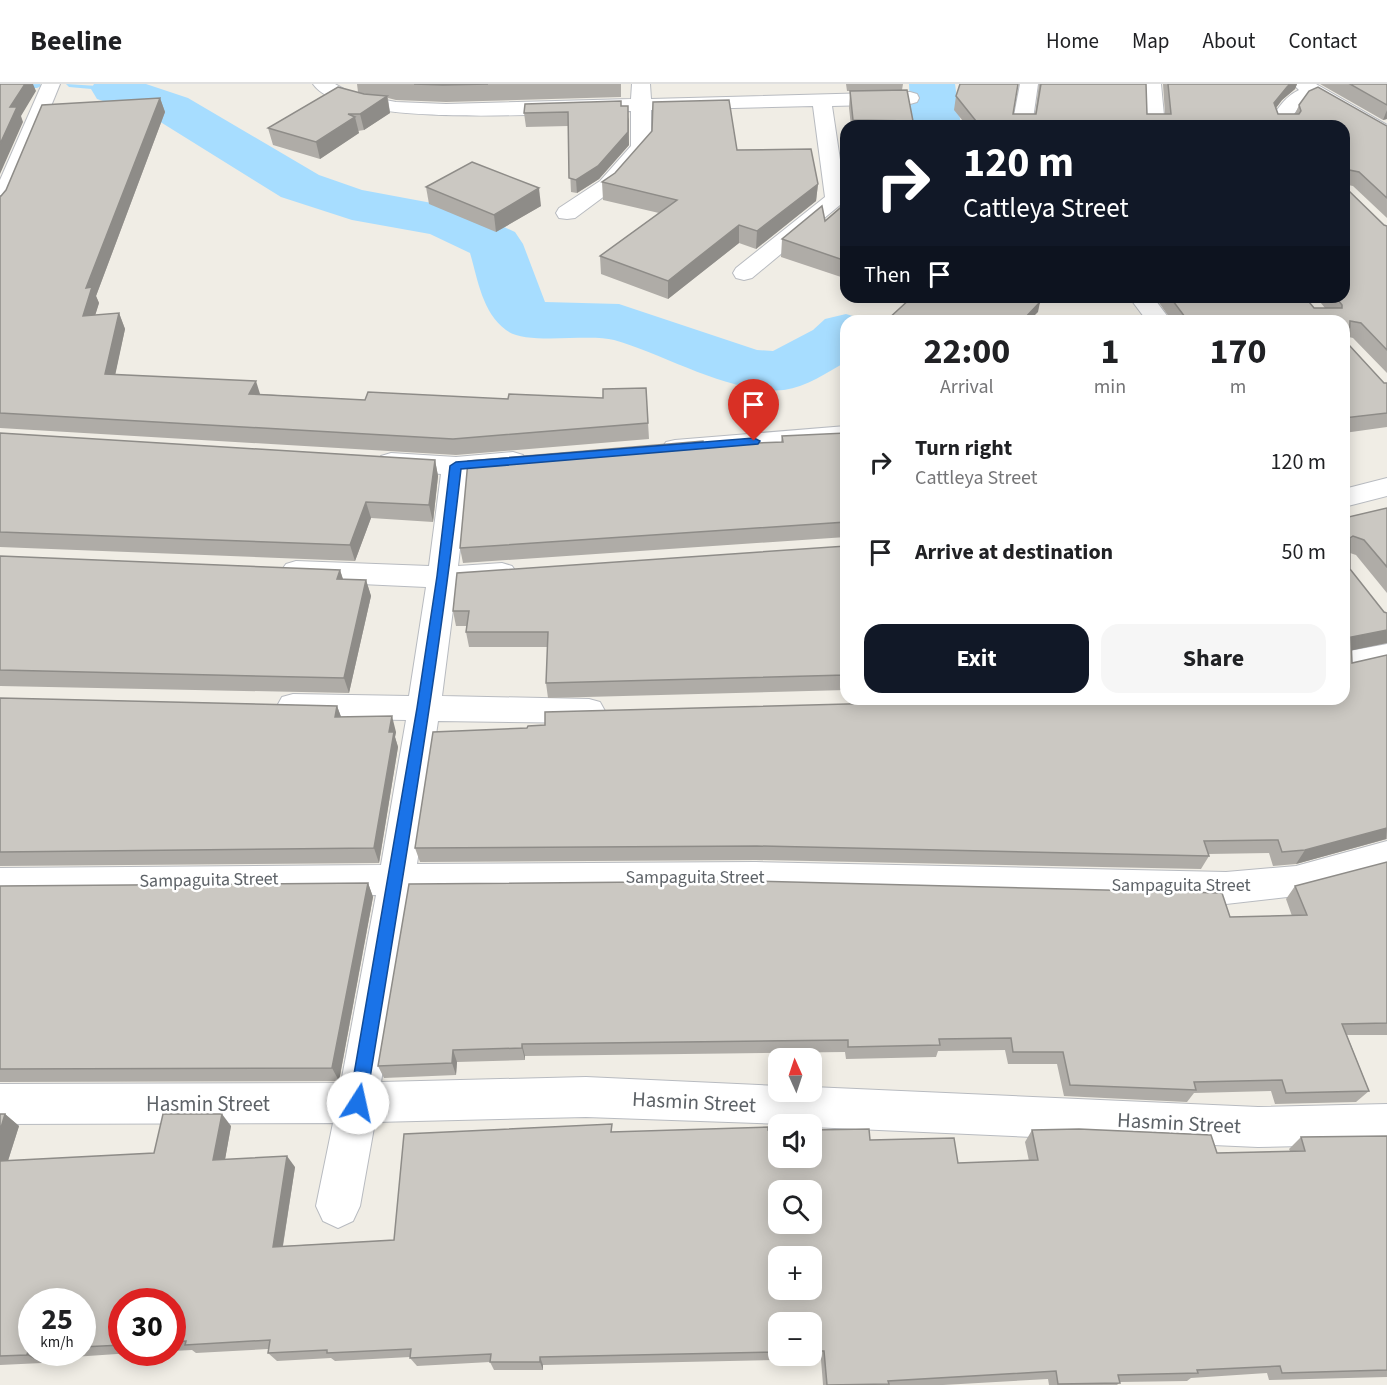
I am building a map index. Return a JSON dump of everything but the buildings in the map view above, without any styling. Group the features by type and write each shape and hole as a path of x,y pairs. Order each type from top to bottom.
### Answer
{"street":[{"path":"0,204 51,84"},
{"path":"322,84 347,99 396,108 446,110 640,94 822,100 910,98"},
{"path":"1023,120 1029,84"},
{"path":"1152,84 1155,120"},
{"path":"1282,120 1294,99 1308,88 1387,133"},
{"path":"567,213 607,185 641,147 640,94"},
{"path":"744,273 836,199 822,100"},
{"path":"645,450 840,434"},
{"path":"363,460 456,466 539,459"},
{"path":"338,1206 397,878 443,576 456,466"},
{"path":"1350,496 1387,487"},
{"path":"268,570 443,576 525,571"},
{"path":"1350,663 1387,655"},
{"path":"259,705 552,712 623,710"},
{"name":"Sampaguita Street","path":"0,883 397,878 756,877 1226,888 1296,881 1387,856"},
{"name":"Hasmin Street","path":"0,1104 358,1103 586,1097 1258,1127 1387,1124"}],"waterway":[{"path":"932,84 935,120"},
{"path":"69,85 114,89"},
{"path":"0,87 37,86"},
{"path":"114,89 171,108 300,186 352,204 445,220 495,244 514,304 528,319 619,322 749,368 783,371 835,343 840,338"}],"route":[{"path":"358,1103 397,878 443,576 456,466 754,441"}]}
